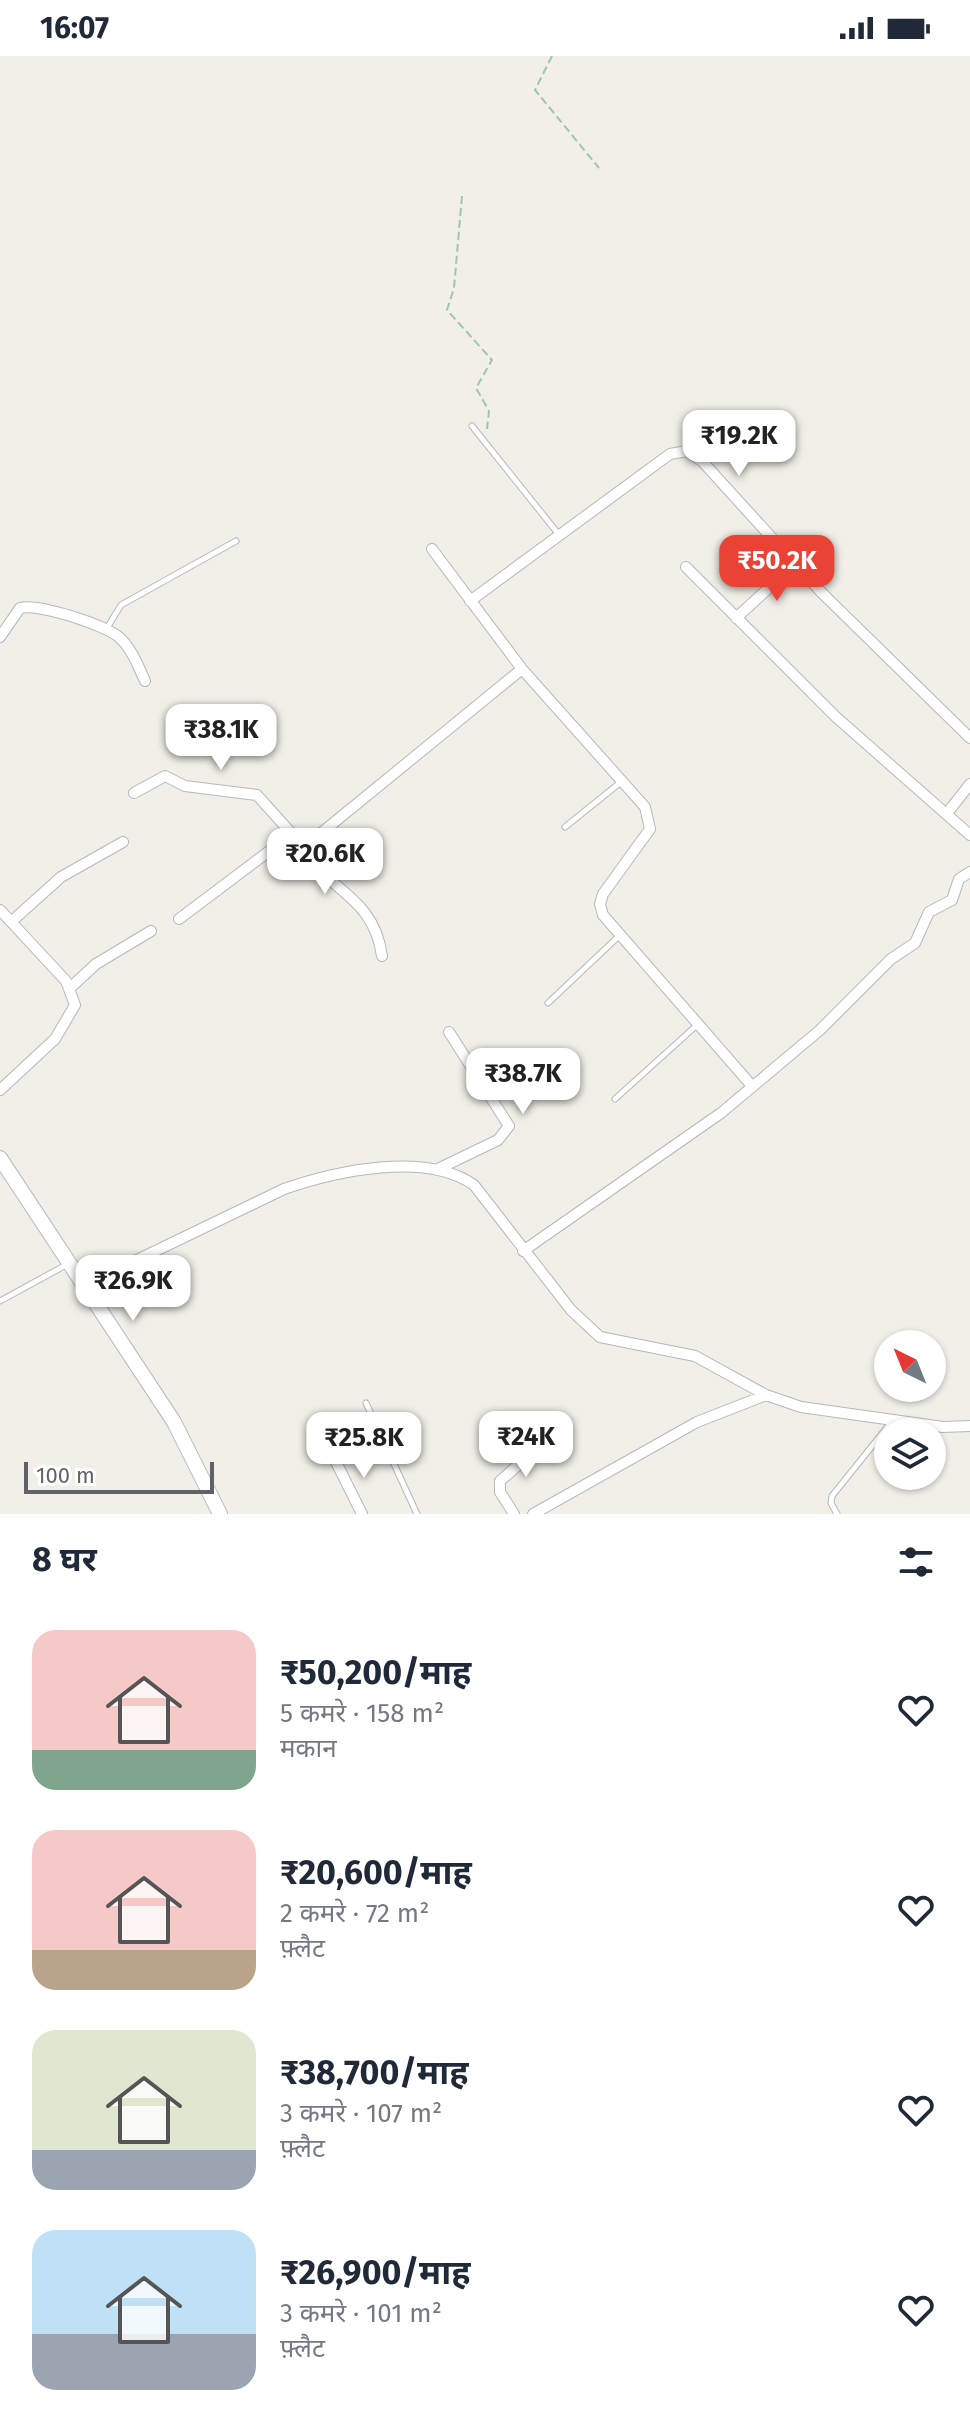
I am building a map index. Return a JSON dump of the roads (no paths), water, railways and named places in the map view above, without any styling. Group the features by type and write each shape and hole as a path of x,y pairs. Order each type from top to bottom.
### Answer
{"street":[{"path":"470,601 670,454 687,451 702,461 795,564 970,738"},
{"path":"432,549 522,669 645,807 650,829 603,894 600,904 603,915 752,1086"},
{"path":"736,618 795,564"},
{"path":"686,567 836,717 948,812 970,835"},
{"path":"0,637 15,614 28,606 106,629 125,644 145,681"},
{"path":"382,956 375,925 346,892 302,851 522,669"},
{"path":"134,793 165,776 185,786 245,791 257,795 304,847"},
{"path":"948,812 970,784"},
{"path":"179,919 292,834"},
{"path":"11,922 61,877 123,842"},
{"path":"523,1251 646,1168 820,1030 891,959 915,943 925,916 952,900 959,879 970,872"},
{"path":"0,910 70,988 75,1005 65,1028 0,1090"},
{"path":"70,988 96,964 151,931"},
{"path":"440,1168 498,1140 509,1126 449,1032"},
{"path":"0,1158 174,1422 220,1514"},
{"path":"85,1285 284,1189 316,1179 419,1166 440,1168 456,1172 474,1185 579,1319 600,1337 695,1356 766,1395 801,1407 885,1418"},
{"path":"533,1514 718,1411 766,1395"},
{"path":"946,1427 970,1426"},
{"path":"514,1514 500,1492 500,1481 541,1445"},
{"path":"336,1462 362,1514"}],"lane":[{"path":"472,426 561,537"},
{"path":"106,629 121,605 236,541"},
{"path":"565,827 622,782"},
{"path":"548,1003 619,936"},
{"path":"615,1099 698,1024"},
{"path":"0,1301 70,1262"},
{"path":"366,1403 417,1514"},
{"path":"837,1514 831,1503 832,1496 874,1443"}]}
